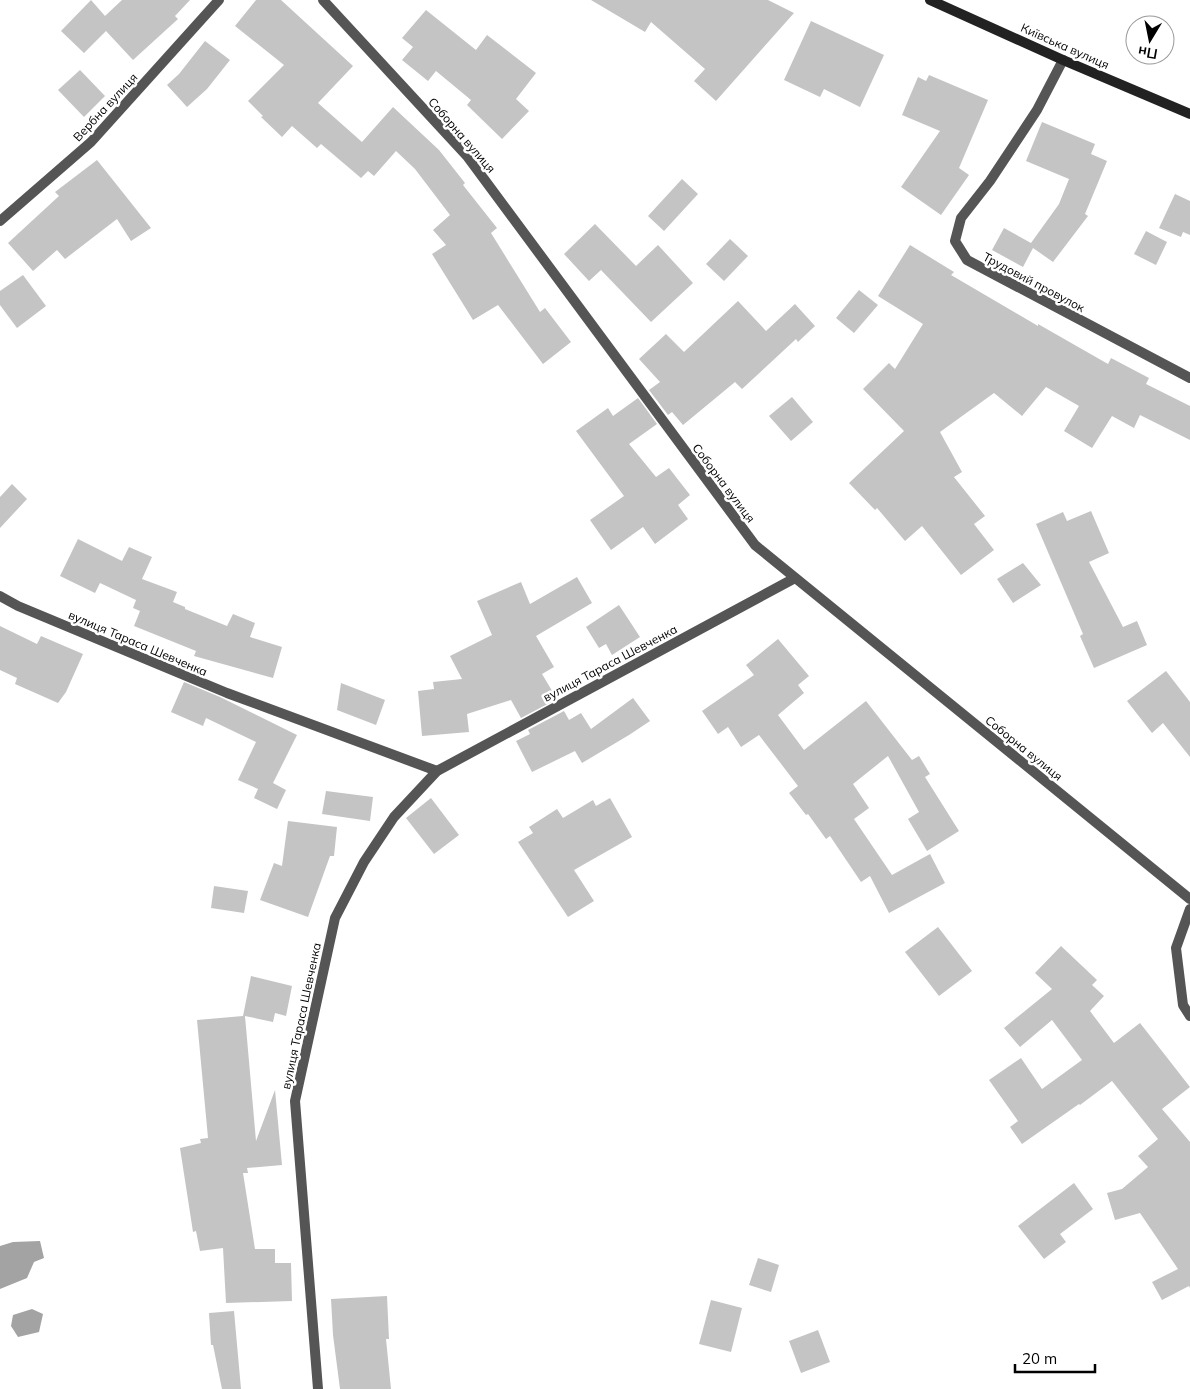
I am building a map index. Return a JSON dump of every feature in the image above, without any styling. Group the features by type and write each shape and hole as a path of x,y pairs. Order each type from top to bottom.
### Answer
{"street":[{"name":"Вербна вулиця","path":"0,222 91,142 219,0"},
{"name":"Соборна вулиця","path":"323,0 467,156 755,545 1190,899"},
{"name":"Київська вулиця","path":"930,0 1063,60 1190,114"},
{"name":"Трудовий провулок","path":"1063,60 1037,110 990,181 961,218 955,241 967,260 1190,378"},
{"name":"вулиця Тараса Шевченка","path":"318,1389 295,1101 335,918 364,862 394,817 437,771 795,578"},
{"name":"вулиця Тараса Шевченка","path":"0,596 18,606 227,693 437,771"},
{"path":"1190,909 1176,948 1183,1004 1190,1016"}],"shaded area":[{"path":"40,1241 44,1258 34,1262 27,1278 0,1289 0,1246 13,1242"},
{"path":"32,1309 43,1314 39,1332 18,1337 11,1326 13,1315"}],"building":[{"path":"91,0 105,16 122,0 190,0 175,16 178,19 133,60 106,31 84,53 61,31"},
{"path":"256,0 281,0 353,66 318,103 362,142 393,107 439,150 465,183 463,185 497,228 491,233 540,312 545,308 571,342 543,364 498,305 473,320 432,254 446,245 433,230 450,215 415,169 396,151 374,176 368,171 361,178 321,144 317,148 292,126 282,137 261,117 263,116 248,101 284,65 235,26"},
{"path":"591,0 768,0 794,13 716,101 694,81 705,69 651,22 645,32"},
{"path":"426,10 476,50 487,35 536,73 516,99 529,111 502,139 467,105 471,100 436,71 428,81 402,60 413,47 402,38"},
{"path":"811,21 884,55 860,107 824,89 820,97 784,80"},
{"path":"205,41 230,60 207,89 187,107 167,85 179,74"},
{"path":"80,70 105,96 84,117 58,90"},
{"path":"929,75 988,100 959,168 969,175 941,215 901,187 940,131 902,115 918,77 926,81"},
{"path":"1042,122 1095,144 1091,154 1107,161 1085,214 1088,216 1053,262 1033,248 1023,267 992,250 1004,228 1031,243 1059,204 1069,179 1026,161"},
{"path":"97,160 151,228 131,241 117,219 65,259 57,250 33,271 8,243 59,196 55,192"},
{"path":"682,179 698,194 664,231 648,216"},
{"path":"1175,194 1190,201 1190,235 1183,232 1181,237 1159,228"},
{"path":"595,224 636,266 658,245 693,283 651,322 601,270 589,281 564,254"},
{"path":"1146,231 1167,242 1156,265 1134,254"},
{"path":"730,239 748,256 724,281 706,264"},
{"path":"910,245 954,272 951,275 1038,326 1038,324 1108,364 1111,358 1149,378 1146,384 1190,406 1190,440 1140,415 1134,428 1112,416 1092,448 1064,431 1079,406 1046,387 1022,416 994,393 940,432 962,472 954,477 985,516 974,524 994,550 961,575 922,526 905,541 877,508 875,510 849,483 904,431 863,389 889,363 895,369 923,324 878,296"},
{"path":"23,275 46,306 17,328 0,305 0,291"},
{"path":"859,290 878,305 854,333 836,318"},
{"path":"738,301 766,331 795,304 815,326 798,342 796,339 742,389 735,382 683,425 672,412 668,415 649,390 660,382 639,359 666,334 684,352"},
{"path":"792,397 813,422 791,441 769,416"},
{"path":"638,398 657,424 629,444 656,477 669,468 690,495 678,505 688,519 655,544 643,527 611,550 590,520 624,496 576,431 608,408 613,416"},
{"path":"12,484 27,499 0,528 0,497"},
{"path":"1091,511 1109,553 1089,562 1123,627 1137,621 1147,645 1094,668 1080,636 1083,634 1036,524 1063,512 1067,521"},
{"path":"78,539 122,561 129,547 152,557 142,579 177,592 173,602 185,607 185,609 227,626 233,614 255,623 250,637 282,647 273,678 194,656 196,651 134,626 140,611 133,608 136,600 100,583 95,593 60,576"},
{"path":"1023,563 1041,585 1013,603 997,579"},
{"path":"577,577 592,603 536,636 554,667 542,674 557,699 521,718 511,700 467,714 469,732 422,736 418,691 434,689 433,682 462,679 450,656 492,635 477,601 521,582 530,604"},
{"path":"619,605 640,637 612,655 606,644 599,648 586,627"},
{"path":"0,626 37,644 41,636 83,654 66,692 58,703 15,684 17,678 0,670"},
{"path":"778,639 809,676 798,685 804,693 778,715 804,750 866,701 912,760 919,756 930,774 925,777 959,831 927,851 908,819 919,812 888,756 853,784 869,808 854,819 892,875 930,854 945,883 889,913 870,876 861,882 830,836 826,839 808,814 806,815 789,793 798,786 759,735 741,747 728,727 718,734 702,711 754,675 746,665"},
{"path":"1166,671 1190,702 1190,757 1163,723 1152,733 1127,701"},
{"path":"184,682 220,697 297,735 273,783 286,790 277,809 254,798 258,789 238,780 256,742 206,718 203,726 171,712"},
{"path":"341,683 385,700 376,725 337,710"},
{"path":"633,698 650,721 582,763 575,751 532,772 516,741 530,734 528,730 564,711 569,720 581,713 591,729"},
{"path":"326,791 373,797 370,821 322,814"},
{"path":"431,798 459,835 434,854 406,818"},
{"path":"610,798 632,837 574,870 594,901 568,917 518,842 533,833 529,827 557,809 563,818 593,800 596,806"},
{"path":"288,821 337,827 334,856 330,856 308,917 260,900 274,863 282,866"},
{"path":"214,886 248,891 244,913 211,908"},
{"path":"938,927 972,971 939,996 905,952"},
{"path":"1061,946 1097,980 1092,985 1104,996 1090,1011 1114,1043 1140,1023 1190,1087 1162,1109 1190,1142 1190,1288 1189,1286 1162,1300 1152,1282 1178,1269 1140,1213 1115,1220 1107,1193 1122,1189 1148,1167 1138,1156 1158,1139 1112,1081 1022,1144 1010,1127 1018,1121 989,1080 1021,1058 1042,1089 1082,1060 1052,1020 1020,1047 1004,1028 1052,989 1035,973"},
{"path":"251,976 292,986 286,1016 275,1013 273,1022 245,1016 256,1141 275,1090 282,1165 247,1168 248,1173 243,1173 255,1249 275,1249 275,1263 291,1263 292,1301 226,1303 223,1248 200,1251 196,1231 193,1232 180,1148 201,1143 200,1139 208,1138 197,1020 243,1016"},
{"path":"1074,1183 1093,1209 1060,1234 1066,1242 1044,1259 1018,1226"},
{"path":"758,1258 779,1265 771,1292 749,1285"},
{"path":"387,1296 389,1339 386,1339 391,1389 340,1389 333,1335 331,1299"},
{"path":"711,1300 742,1308 731,1352 699,1344"},
{"path":"234,1311 241,1389 222,1389 213,1345 211,1345 209,1313"},
{"path":"818,1330 830,1362 801,1373 789,1341"}]}
